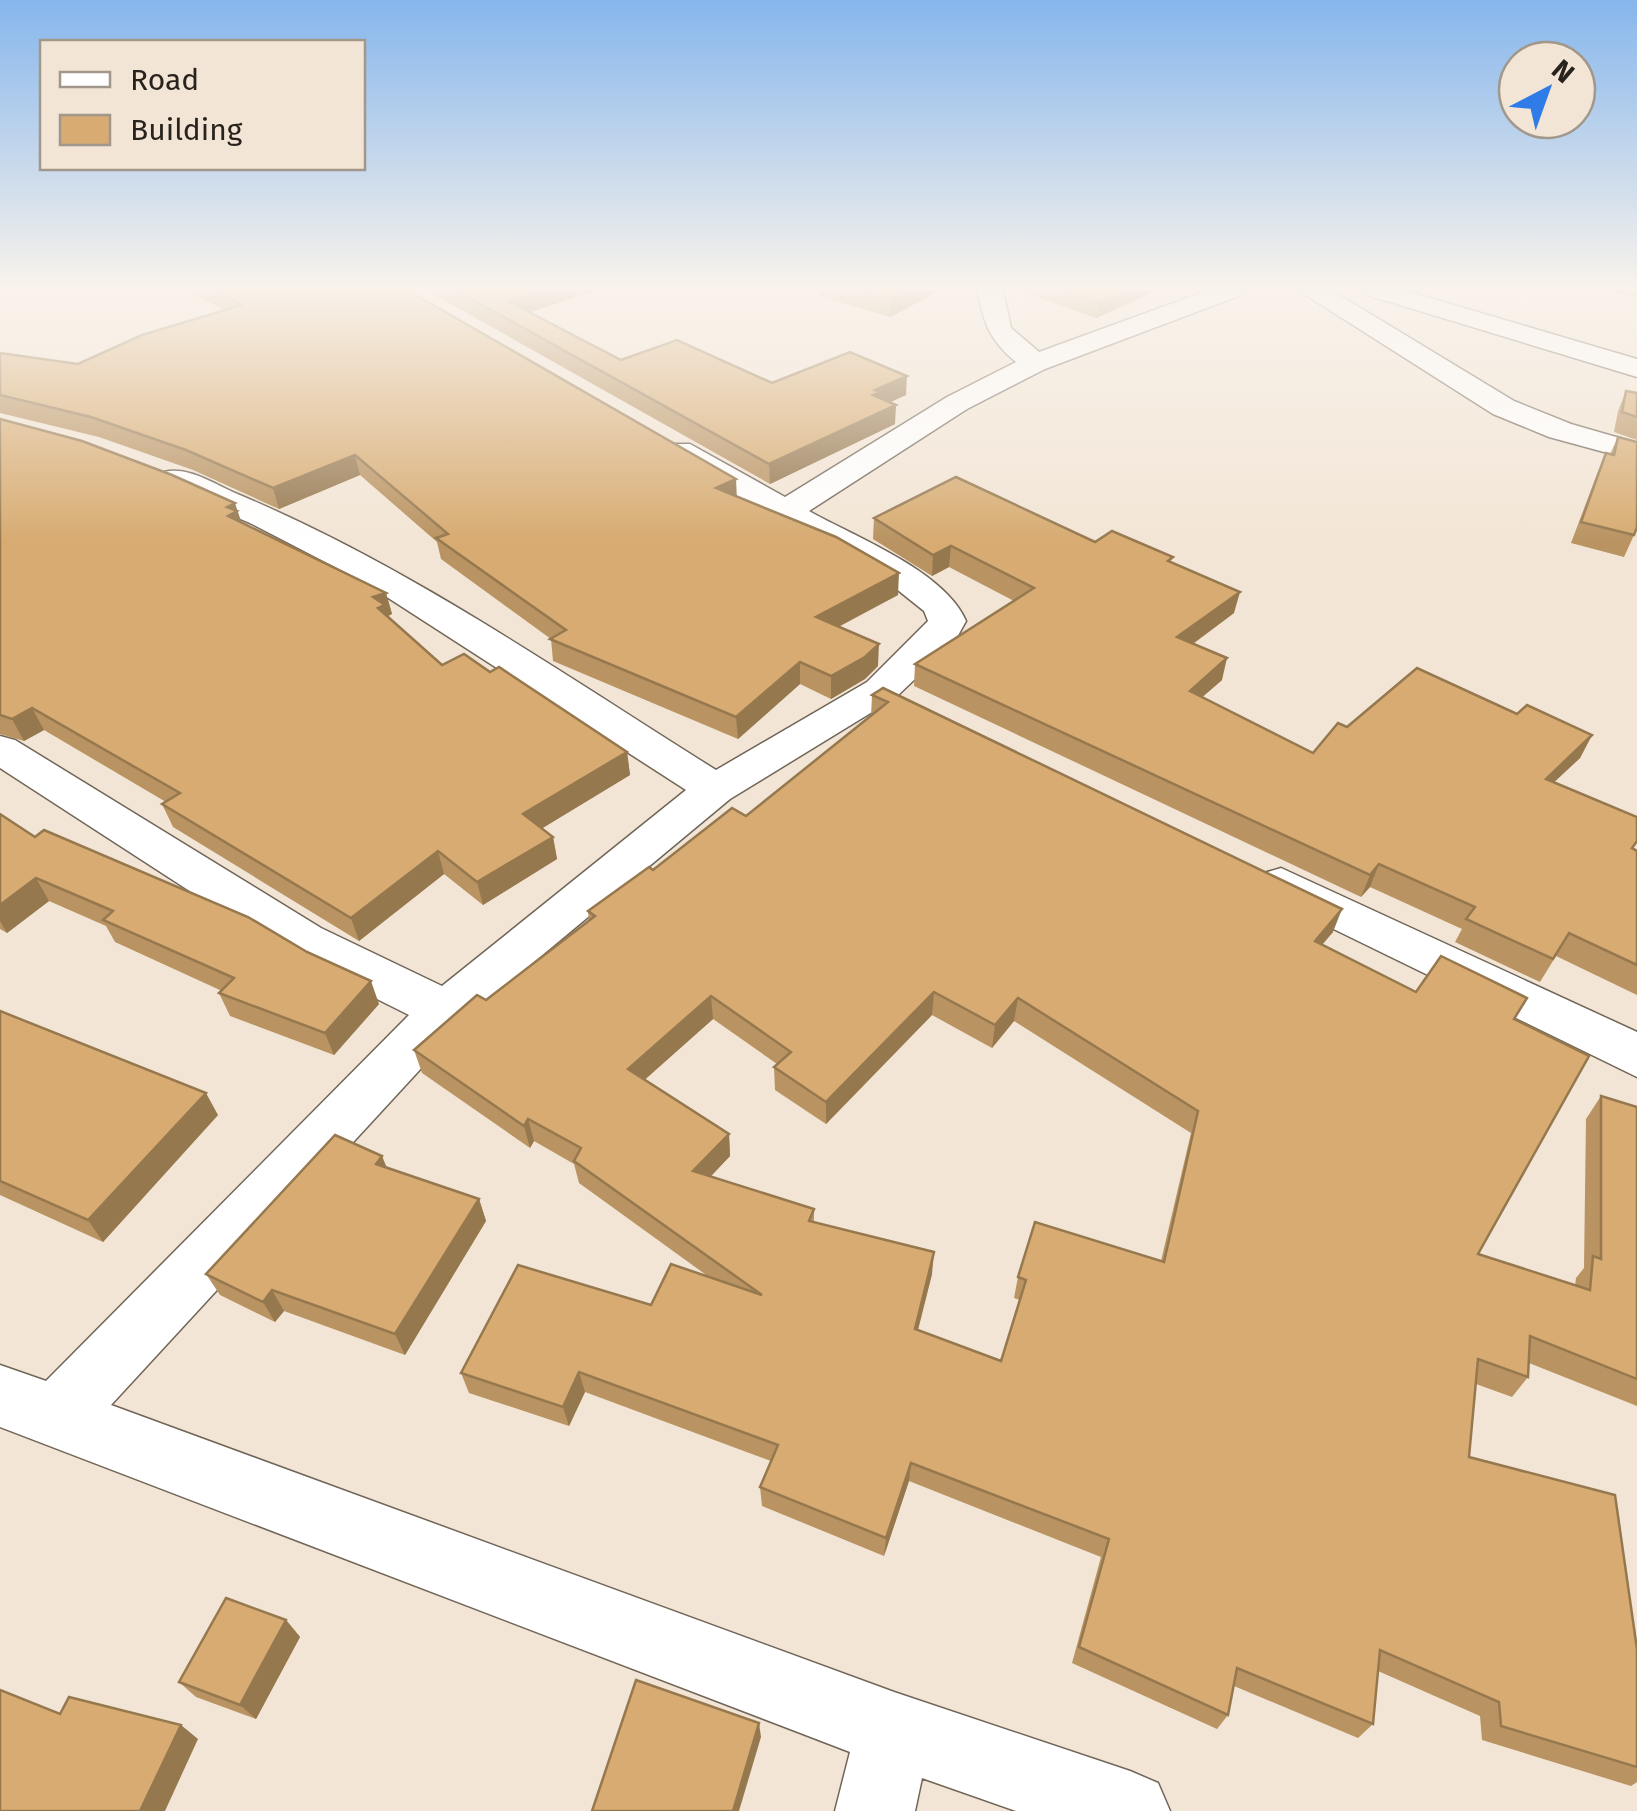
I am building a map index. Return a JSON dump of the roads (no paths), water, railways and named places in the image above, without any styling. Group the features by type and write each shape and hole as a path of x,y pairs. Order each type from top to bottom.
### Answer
{"street":[{"path":"784,512 957,403 1013,375"},
{"path":"1451,375 1514,414 1637,452"},
{"path":"651,434 912,583 941,606 947,621 942,632 899,699 715,789 493,968 28,1406 894,1730 1130,1811"},
{"path":"143,468 262,516 375,573 715,789"},
{"path":"0,749 304,942 448,1010"},
{"path":"1240,864 1637,1056"},
{"path":"874,1811 894,1730"}]}
